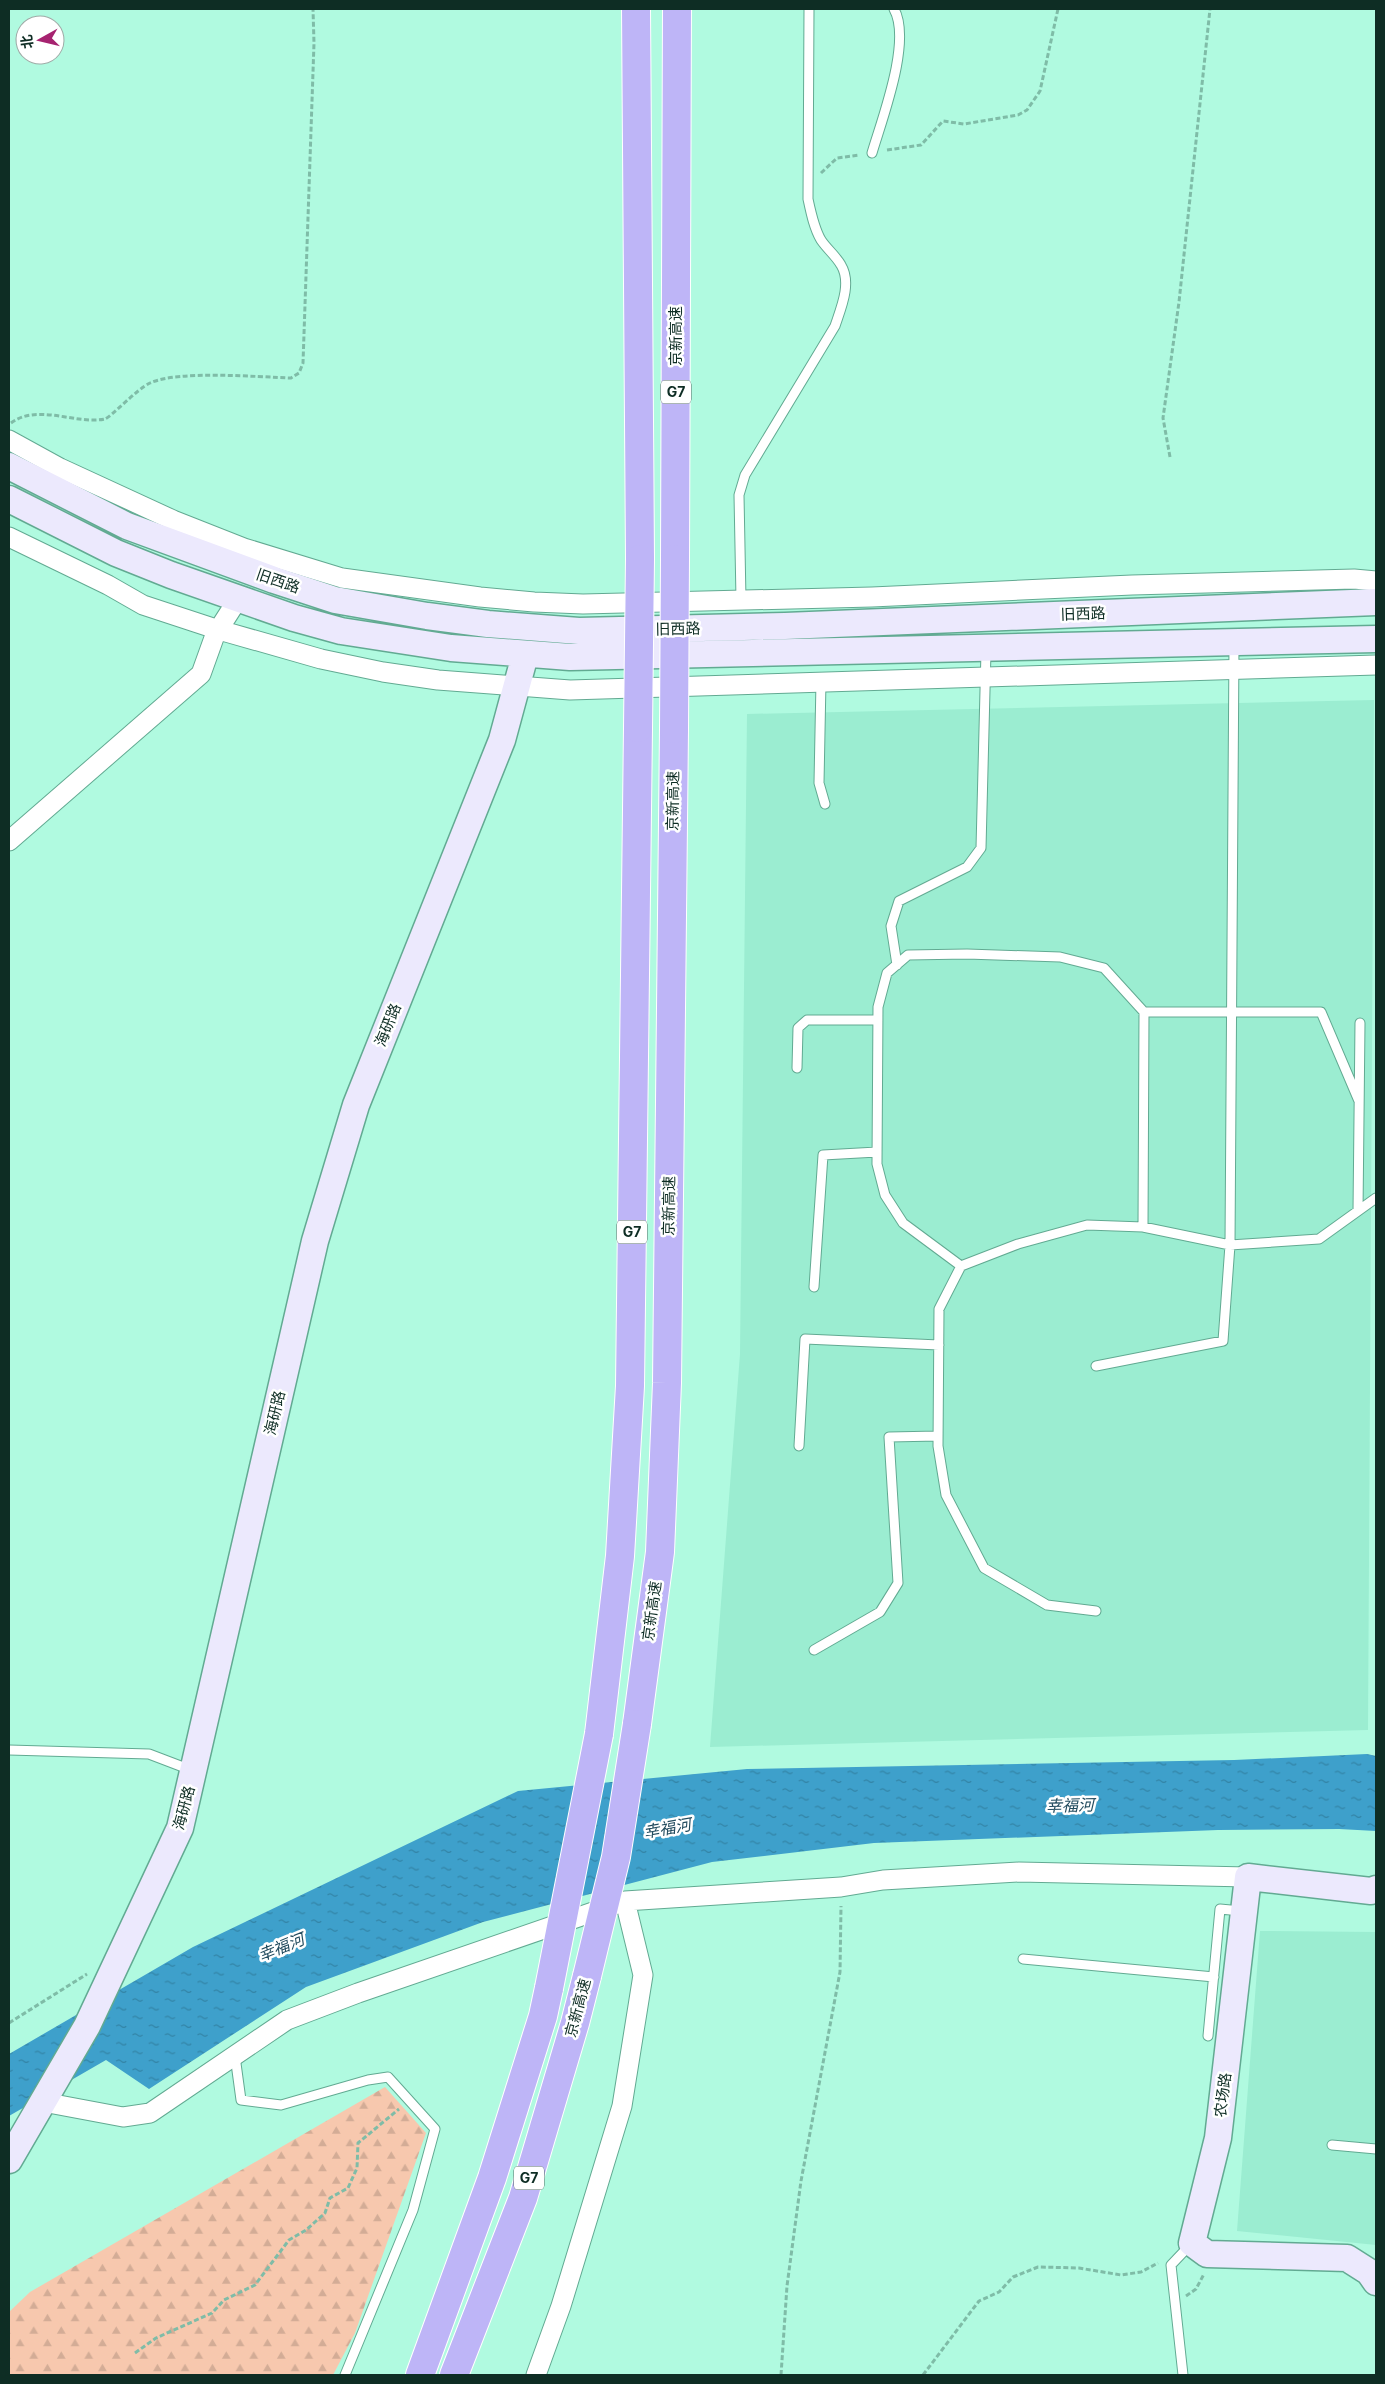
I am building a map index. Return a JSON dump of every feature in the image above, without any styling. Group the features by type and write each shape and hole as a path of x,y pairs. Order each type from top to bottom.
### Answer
{"highway":[{"name":"G7","path":"420,2375 492,2178 543,2016 599,1734 620,1556 630,1386 640,559 636,9"},
{"name":"京新高速","path":"454,2375 522,2198 575,2023 587,1976 616,1857 637,1724 660,1552 667,1383 674,729 676,9"}],"main road":[{"name":"旧西路","path":"9,466 127,526 176,546 274,580 335,600 427,616 488,624 579,631 785,626 1376,602"},
{"name":"旧西路","path":"9,499 116,552 238,599 341,631 450,648 570,657 986,646 1376,639"},
{"name":"海研路","path":"9,2160 87,2026 180,1828 315,1241 356,1105 502,740 525,655"},
{"path":"1248,1877 1371,1891 1376,1889"},
{"name":"农场路","path":"1200,2249 1218,2138 1248,1877"},
{"path":"1200,2249 1347,2258 1369,2272 1376,2282"}],"street":[{"path":"9,440 60,468 172,520 244,548 342,578 534,602 583,604 872,597 1132,585 1344,580 1376,581"},
{"path":"9,537 108,585 144,605 218,630 321,659 383,672 438,680 570,690 1376,665"},
{"path":"9,841 201,674 218,630 238,599"},
{"path":"49,2092 124,2117 150,2113 287,2020 358,1993 625,1901 841,1887 882,1880 1019,1872 1248,1877"},
{"path":"536,2375 562,2306 622,2106 643,1975 625,1901"}],"lane":[{"path":"741,599 739,495 745,475 834,326 844,300 845,281 842,266 821,240 813,221 808,199 809,9"},
{"path":"872,153 899,53 898,28 894,9"},
{"path":"1096,1366 1223,1341 1230,1245 1234,641"},
{"path":"896,965 891,926 899,901 967,867 981,848 986,646"},
{"path":"821,681 819,783 825,804"},
{"path":"961,1266 903,1224 886,1196 877,1164 878,1007 887,973 908,955 967,954 1060,957 1104,968 1144,1012 1143,1227"},
{"path":"1144,1012 1321,1012 1359,1101"},
{"path":"797,1068 798,1028 807,1020 878,1020"},
{"path":"1358,1211 1360,1023"},
{"path":"814,1287 823,1155 878,1152"},
{"path":"1096,1611 1047,1604 984,1568 946,1495 938,1436 939,1309 961,1266 1018,1244 1087,1224 1143,1227 1230,1245 1319,1238 1376,1198"},
{"path":"798,1446 805,1339 939,1345"},
{"path":"814,1650 880,1612 898,1583 889,1437 938,1436"},
{"path":"9,1750 149,1754 193,1771"},
{"path":"1208,2036 1220,1909 1244,1911"},
{"path":"1023,1959 1214,1977"},
{"path":"235,2056 241,2100 281,2105 368,2080 388,2077 435,2129 413,2210 345,2375"},
{"path":"1332,2145 1376,2149"},
{"path":"1183,2375 1171,2265 1200,2249"}],"path":[{"path":"9,424 17,418 37,415 94,420 108,418 134,393 151,383 188,376 291,378 300,373 303,363 304,343 314,43 312,9"},
{"path":"808,184 837,158 921,145 943,121 964,124 1018,115 1026,110 1040,91 1058,9"},
{"path":"1170,457 1163,418 1178,302 1210,9"},
{"path":"781,2375 787,2286 802,2181 840,1972 841,1887"},
{"path":"9,2023 53,1994 120,1956"},
{"path":"136,2353 156,2338 212,2313 224,2300 255,2285 289,2240 306,2230 325,2213 330,2198 348,2188 358,2168 358,2143 409,2100"},
{"path":"1176,2304 1196,2289 1205,2272 1200,2249"},
{"path":"923,2375 979,2301 999,2292 1013,2276 1038,2267 1079,2268 1121,2275 1141,2272 1159,2263 1171,2265"}],"shaded area":[{"path":"1374,700 1368,1730 710,1747 740,1354 747,714"},
{"path":"1260,1931 1376,1932 1376,2245 1237,2231"}],"green space":[{"path":"385,2087 426,2133 355,2333 333,2375 9,2375 9,2312 30,2292"}],"water":[{"name":"幸福河","path":"1367,1754 1376,1756 1376,1831 1339,1829 1218,1830 874,1843 712,1862 483,1922 306,1987 149,2089 106,2060 9,2116 9,2054 193,1947 518,1791 747,1769 1234,1760"}]}
